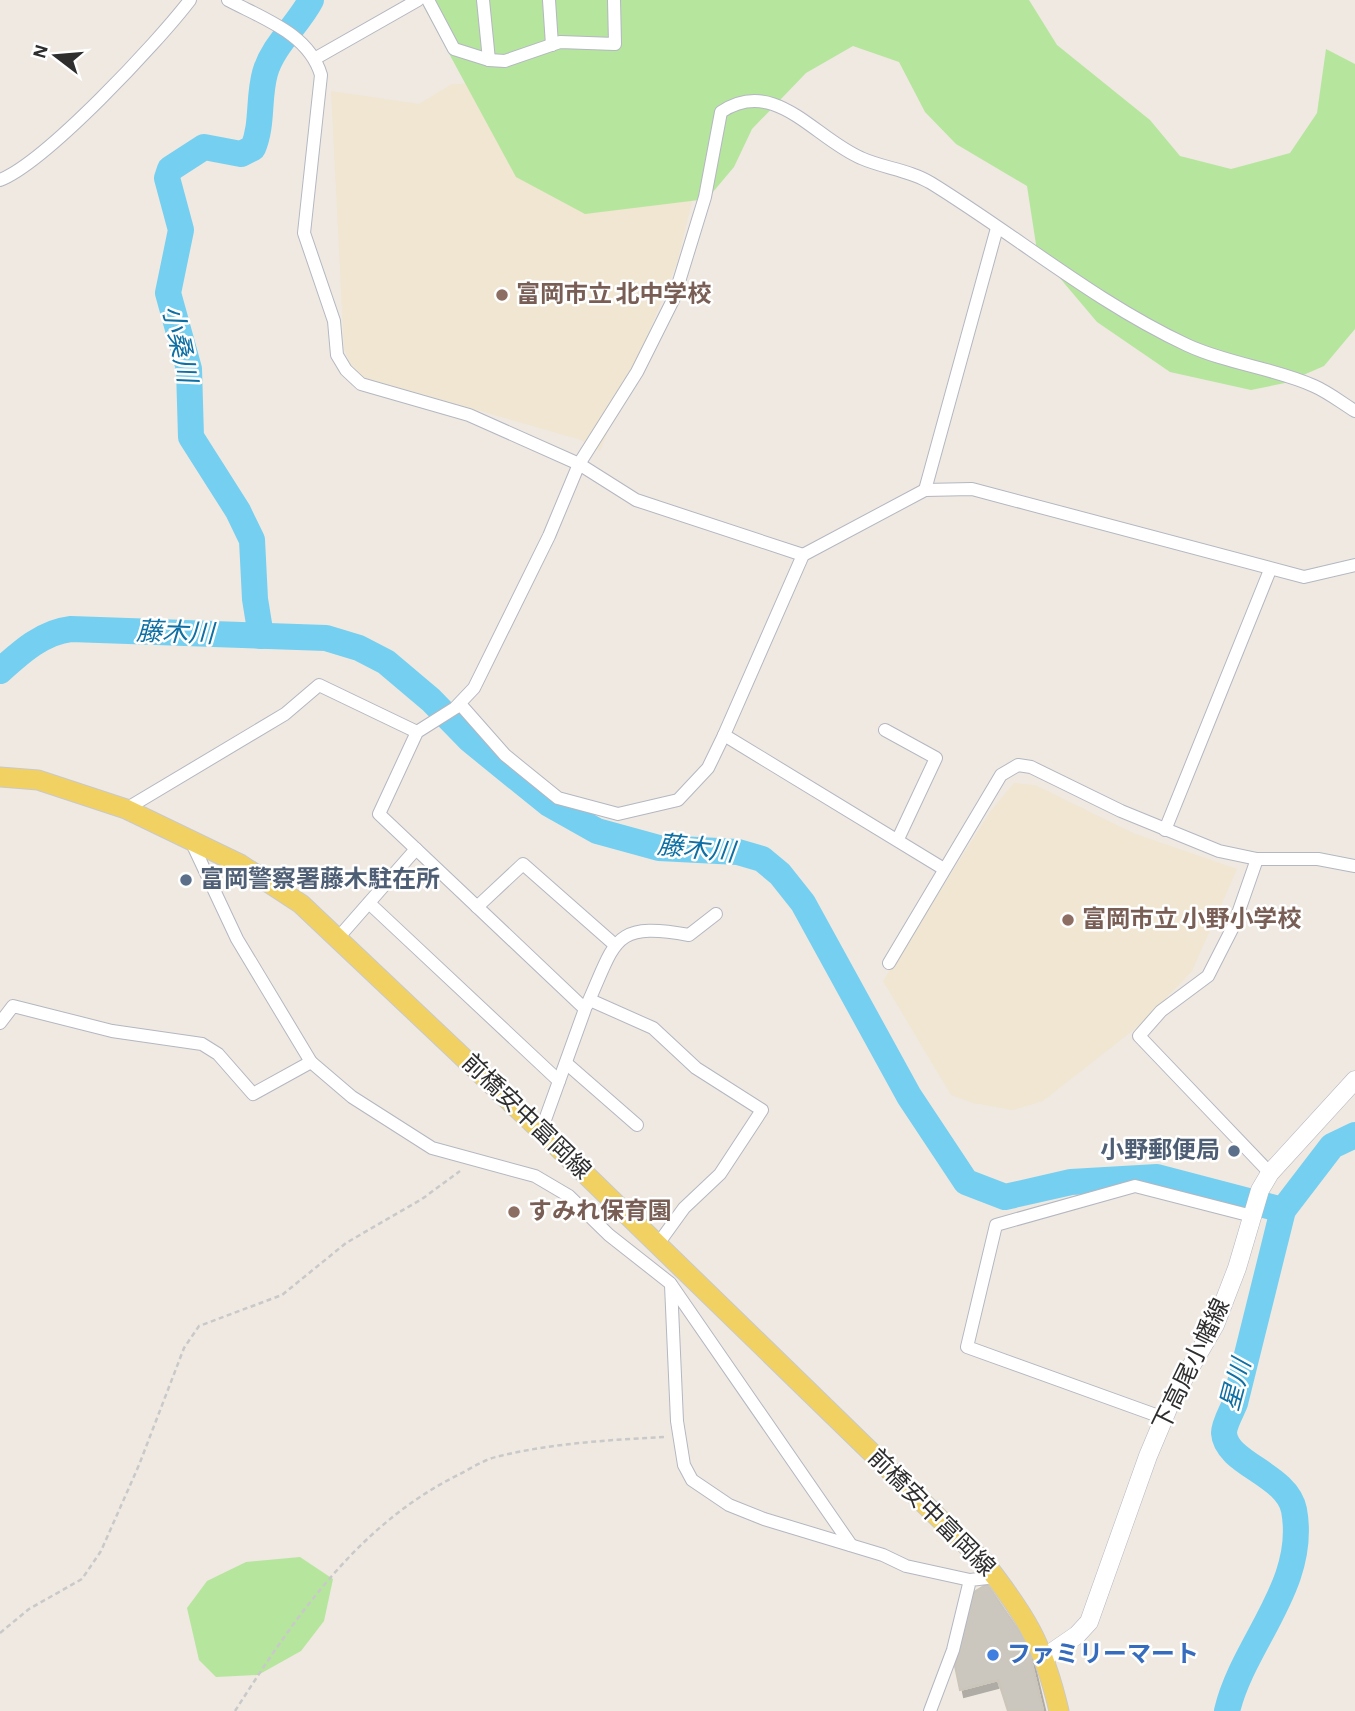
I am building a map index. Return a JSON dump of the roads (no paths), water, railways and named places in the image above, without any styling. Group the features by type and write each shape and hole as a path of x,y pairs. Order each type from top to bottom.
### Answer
{"main road":[{"name":"前橋安中富岡線","path":"0,777 38,780 126,809 271,881 302,904 658,1244 677,1276 996,1577 1027,1620 1045,1657 1059,1711"},
{"name":"下高尾小幡線","path":"1045,1657 1077,1635 1089,1622 1164,1418 1215,1325 1260,1190 1270,1173 1355,1080"}],"street":[{"path":"0,180 11,176 97,100 171,25 190,0"},
{"path":"228,0 298,38 316,58 321,75 304,233 334,321 340,363 361,384 469,415 579,464 636,500 803,555"},
{"path":"316,58 418,0"},
{"path":"428,0 454,49 489,60 505,61 560,42 615,44 614,0"},
{"path":"483,0 489,60"},
{"path":"549,0 552,45"},
{"path":"658,1244 684,1208 720,1174 762,1110 696,1068 653,1028 587,1004 477,907 379,814 416,732 458,706 474,688 548,536 579,464 637,372 674,299 705,197 721,112 752,99 785,107 834,145 863,159 928,181 1079,283 1188,345 1314,386 1355,411"},
{"path":"925,490 997,228"},
{"path":"458,706 505,755 558,798 618,814 678,800 708,768 803,555 925,490 972,489 1270,570 1304,576 1355,565"},
{"path":"1165,830 1270,570"},
{"path":"126,809 273,722 319,685 416,732"},
{"path":"885,730 936,758 898,839"},
{"path":"724,735 944,869"},
{"path":"889,963 1002,775 1018,765 1031,767 1165,830 1219,851 1257,859 1318,859 1355,866"},
{"path":"191,841 237,939 311,1062 352,1097 432,1148 535,1176 569,1196 609,1235 677,1276 851,1545"},
{"path":"338,938 416,849"},
{"path":"1257,859 1234,925 1208,976 1161,1011 1139,1035 1270,1173"},
{"path":"477,907 523,864 615,945"},
{"path":"369,903 559,1081"},
{"path":"541,1131 587,1004 615,945 632,931 652,928 689,935 716,914"},
{"path":"0,1023 13,1006 112,1031 202,1044 218,1054 253,1094 311,1062"},
{"path":"566,1063 637,1125"},
{"path":"1164,1418 967,1347 996,1225 1135,1186 1252,1213"},
{"path":"677,1276 679,1437 684,1465 692,1480 729,1505 906,1566 970,1580 996,1577"},
{"path":"930,1711 953,1650 970,1580"}],"waterway":[{"name":"小桑川","path":"261,636 255,599 252,540 238,511 191,437 189,369 168,293 181,230 167,178 170,169 204,147 241,154 253,148 265,73 280,44 311,0"},
{"name":"藤木川","path":"0,671 24,650 42,639 71,629 326,638 359,648 386,662 431,700 470,740 549,804 597,831 659,848 738,852 762,859 780,874 803,903 909,1096 966,1182 1005,1197 1071,1182 1157,1177 1283,1210"},
{"name":"星川","path":"1227,1711 1246,1661 1283,1589 1292,1563 1296,1537 1294,1510 1289,1498 1280,1487 1235,1453 1227,1444 1224,1429 1235,1403 1283,1210 1332,1146 1355,1135"}],"place":[{"name":"富岡市立 北中学校","path":"502,295"},
{"name":"富岡警察署藤木駐在所","path":"186,880"},
{"name":"富岡市立 小野小学校","path":"1068,920"},
{"name":"小野郵便局","path":"1234,1151"},
{"name":"すみれ保育園","path":"514,1212"},
{"name":"ファミリーマート","path":"993,1655"}]}
